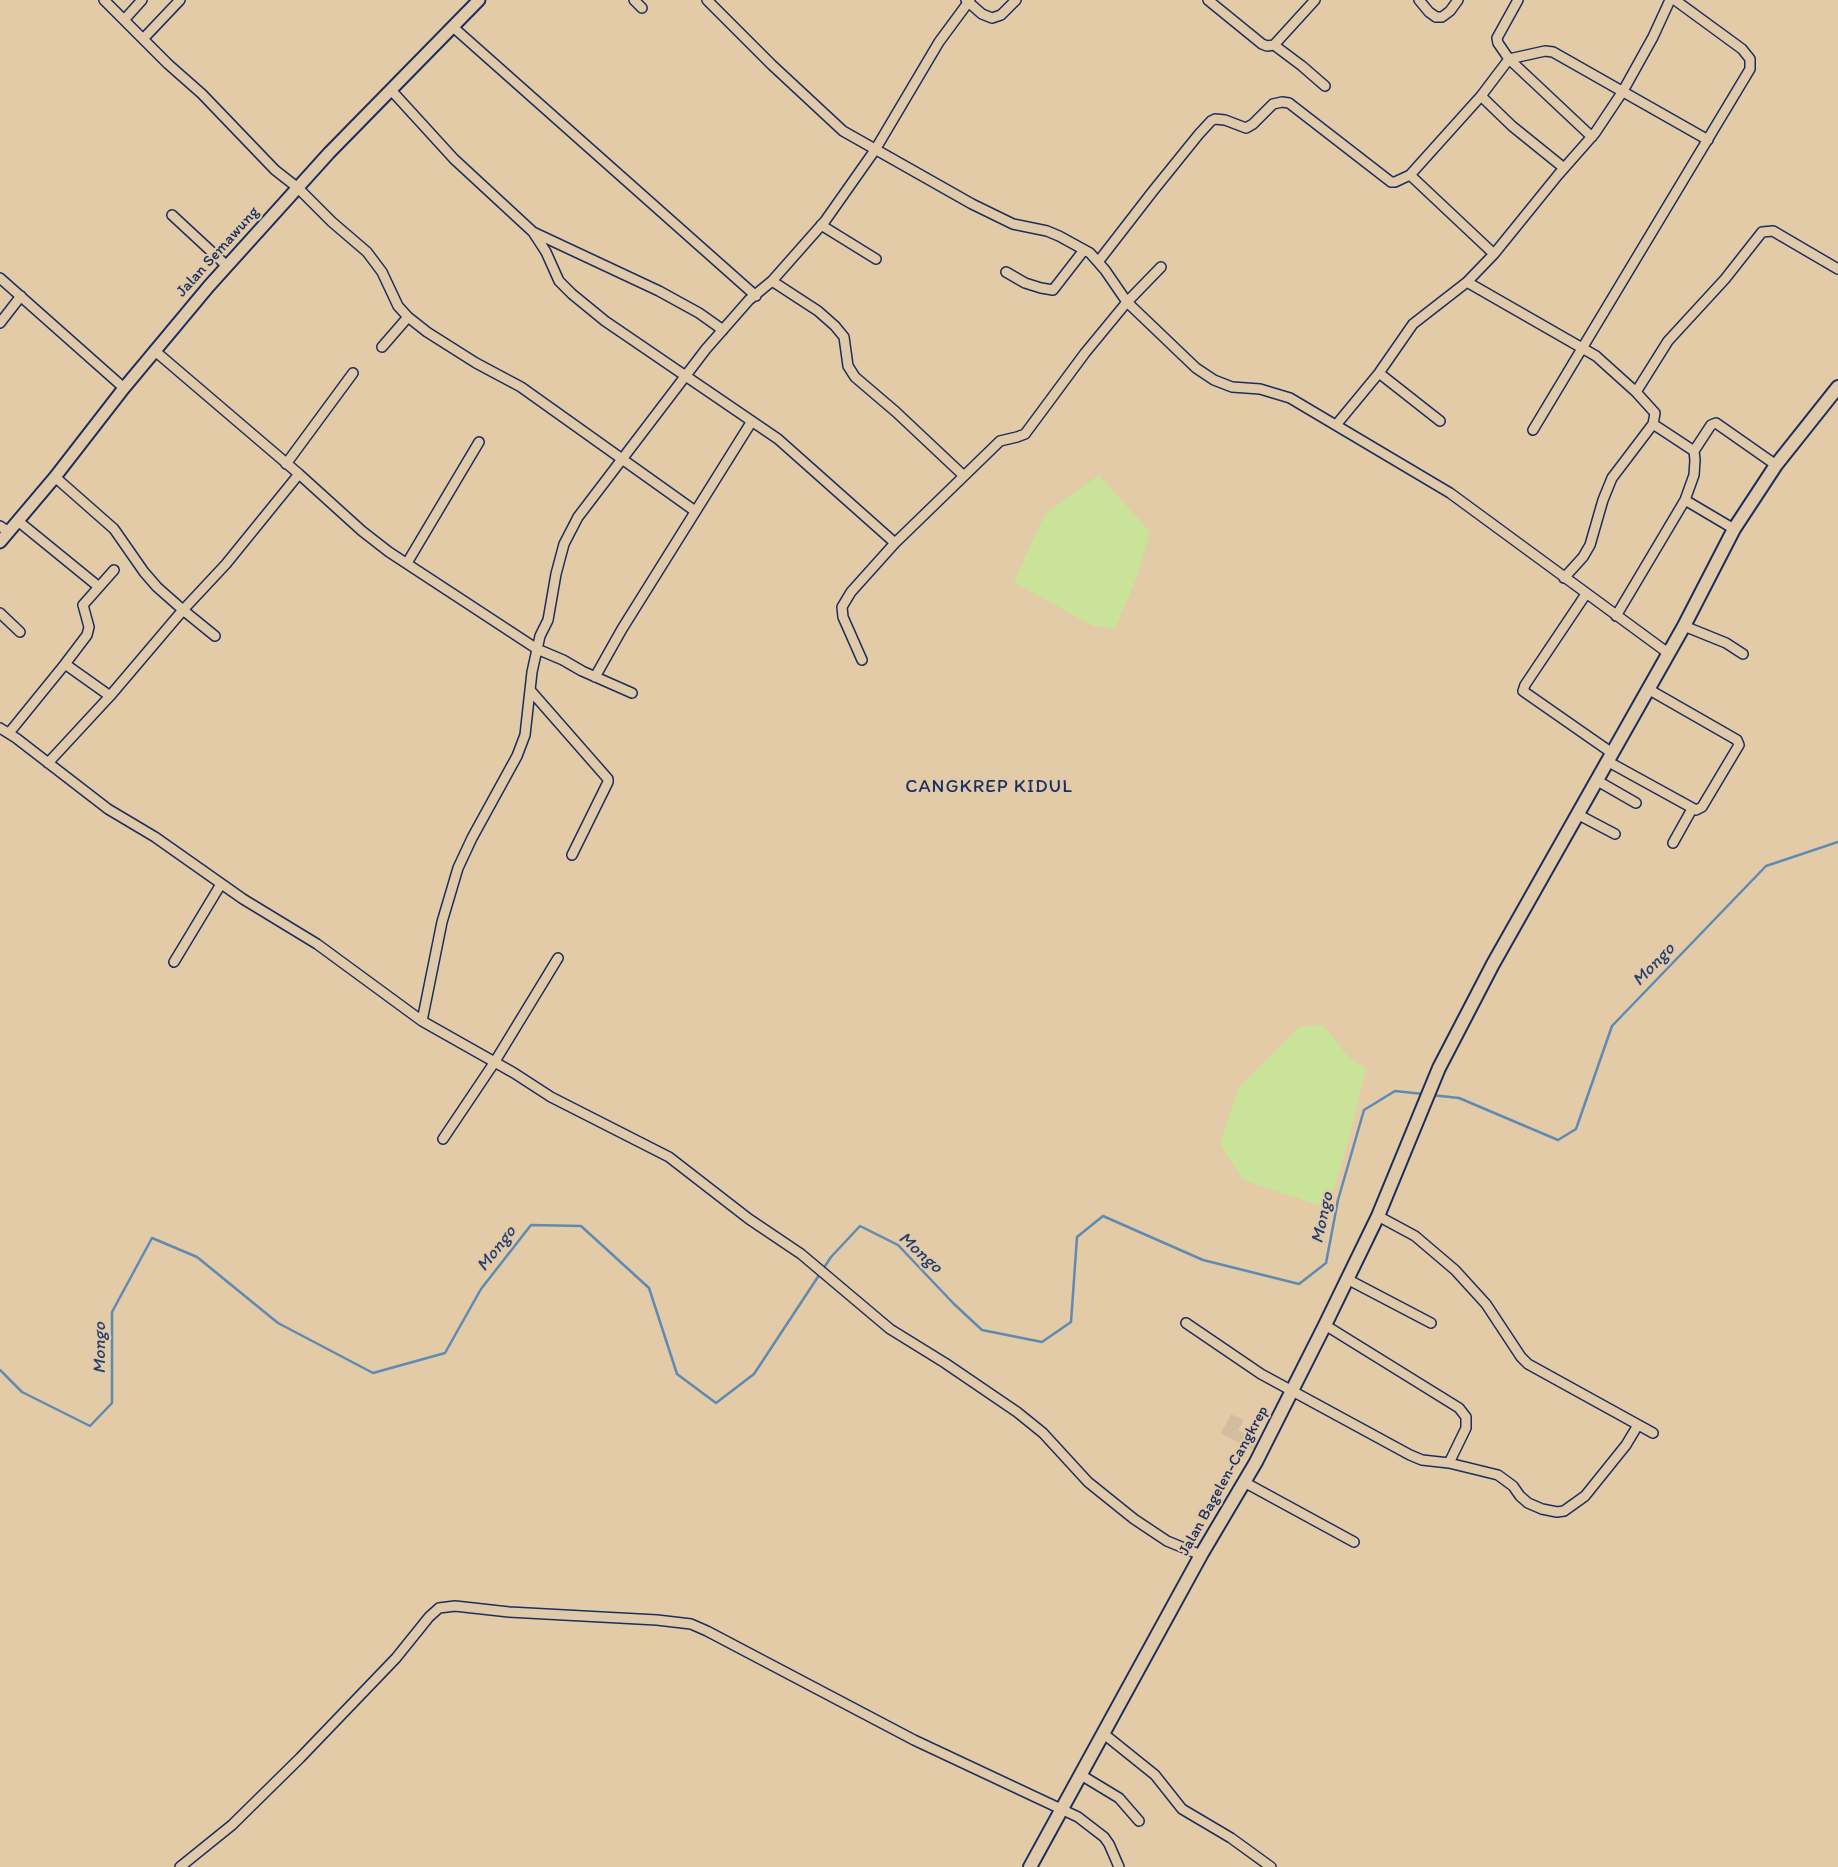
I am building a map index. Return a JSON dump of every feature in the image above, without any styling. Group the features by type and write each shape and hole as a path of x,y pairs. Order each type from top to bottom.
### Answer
{"main road":[{"name":"Jalan Bagelen-Cangkrep","path":"1030,1867 1201,1555 1244,1482 1292,1391 1378,1216 1440,1068 1493,964 1684,626 1734,529 1776,466 1836,393"}],"street":[{"path":"104,0 202,94 275,170 298,188 377,263 398,306 408,317 427,332 476,363 521,387 695,511"},
{"path":"124,20 142,0"},
{"path":"143,39 180,0"},
{"name":"Jalan Semawung","path":"0,542 5,529 18,521 55,477 124,388 227,266 329,153 479,0"},
{"path":"634,0 642,8"},
{"path":"706,0 843,131 949,192 1013,224 1047,231 1084,250 1098,262 1127,302 1196,368 1214,380 1232,387 1260,389 1290,398 1450,493 1668,653"},
{"path":"422,1021 442,922 458,868 472,838 522,747 526,735 530,690 540,636 548,620 554,583 564,544 578,517 686,375 723,330 740,310 772,280 821,225 876,150 940,42 968,1 982,14 992,18 1001,15 1016,0"},
{"path":"1208,0 1267,46 1274,45 1315,0"},
{"path":"1419,0 1429,12 1442,17 1450,11 1458,0"},
{"path":"1518,0 1497,40 1509,59 1592,137"},
{"path":"1336,425 1379,374 1413,324 1467,282 1494,254 1564,168 1592,137 1623,91 1653,38 1670,0"},
{"path":"1533,430 1747,76 1751,65 1750,59 1742,49 1675,0"},
{"path":"453,27 756,296"},
{"path":"1274,45 1325,86"},
{"path":"1098,262 1158,184 1211,121 1215,119 1225,120 1246,128 1253,124 1273,104 1282,102 1289,103 1391,182 1395,182 1410,175 1481,96 1509,59 1550,51 1708,140"},
{"path":"391,90 454,159 533,232 546,252 559,281 572,294 605,321 778,439 896,543"},
{"path":"1481,96 1512,126 1564,168"},
{"path":"1410,175 1494,254"},
{"path":"172,215 227,266"},
{"path":"821,225 876,259"},
{"path":"1636,392 1668,342 1725,280 1762,232 1773,231 1838,269"},
{"path":"533,232 659,291 699,313 723,330"},
{"path":"1006,272 1025,283 1053,290 1084,250"},
{"path":"862,660 843,617 842,607 852,592 896,543 1000,442 1017,438 1024,434 1085,352 1127,302 1161,267"},
{"path":"0,278 124,388"},
{"path":"772,280 818,311 835,326 844,337 848,366 855,377 896,412 964,476"},
{"path":"1467,282 1583,348 1606,364 1655,413 1653,424 1612,478 1603,500 1590,545 1583,557 1564,578"},
{"path":"0,323 21,296"},
{"path":"382,347 408,317"},
{"path":"155,351 299,474 362,532 537,649 632,693"},
{"path":"286,464 353,373"},
{"path":"1379,374 1440,421"},
{"path":"595,676 752,421"},
{"path":"1616,616 1685,500 1694,475 1694,451 1711,425 1716,422 1776,466"},
{"path":"1653,424 1694,451"},
{"path":"407,563 479,442"},
{"path":"48,763 110,696 183,610 226,564 299,474"},
{"path":"55,477 114,529 144,572 157,587 215,636"},
{"path":"1685,500 1734,529"},
{"path":"18,521 99,587"},
{"path":"9,733 66,664 87,635 89,627 84,605 114,570"},
{"path":"1586,594 1525,685 1523,691 1609,757 1692,809 1699,810 1739,742 1648,689"},
{"path":"0,613 20,632"},
{"path":"1684,626 1726,643 1743,654"},
{"path":"66,664 110,696"},
{"path":"530,690 608,779 572,855"},
{"path":"0,728 108,809 155,837 221,884 317,944 422,1021 551,1097 669,1157 749,1219 801,1254 890,1329 945,1363 1017,1412 1043,1433 1088,1482 1134,1519 1167,1542 1201,1555"},
{"path":"1596,780 1636,803"},
{"path":"1673,843 1692,809"},
{"path":"1577,814 1615,834"},
{"path":"174,962 221,884"},
{"path":"443,1139 494,1063 558,958"},
{"path":"1378,1216 1415,1236 1455,1270 1486,1304 1521,1357 1528,1364 1653,1433"},
{"path":"1347,1279 1431,1324"},
{"path":"1186,1323 1261,1374 1410,1455 1422,1460 1449,1463 1498,1475 1508,1481 1520,1496 1534,1506 1557,1512 1564,1511 1574,1505 1590,1491 1626,1445 1638,1425"},
{"path":"1325,1325 1460,1408 1466,1417 1466,1428 1449,1463"},
{"path":"1244,1482 1354,1542"},
{"path":"180,1867 232,1825 300,1758 396,1658 429,1617 440,1608 454,1606 509,1612 657,1620 691,1624 914,1740 1078,1818 1104,1837 1109,1844 1118,1867"},
{"path":"1104,1734 1155,1775 1182,1809 1231,1838 1271,1867"},
{"path":"1081,1774 1120,1798 1139,1821"}],"shaded area":[{"path":"1231,1414 1244,1420 1238,1430 1259,1442 1254,1451 1221,1433"}],"green space":[{"path":"1099,475 1150,532 1136,579 1115,628 1093,626 1014,582 1045,514"},
{"path":"1323,1025 1350,1059 1366,1068 1349,1138 1328,1208 1243,1180 1220,1143 1239,1087 1301,1026"}],"waterway":[{"name":"Mongo","path":"1431,1095 1459,1098 1558,1140 1576,1129 1612,1026 1766,866 1838,842"},
{"name":"Mongo","path":"0,1370 22,1392 90,1426 112,1403 112,1312 152,1238 197,1257 278,1323 373,1373 445,1353 481,1289 531,1225 581,1226 649,1288 677,1374 716,1403 754,1374 831,1257 860,1226 898,1245 954,1304 982,1330 1042,1342 1071,1322 1077,1237 1103,1216 1203,1260 1299,1284 1326,1263 1338,1200 1364,1110 1395,1091 1423,1094"}],"district":[{"name":"CANGKREP KIDUL","path":"989,787"}]}
